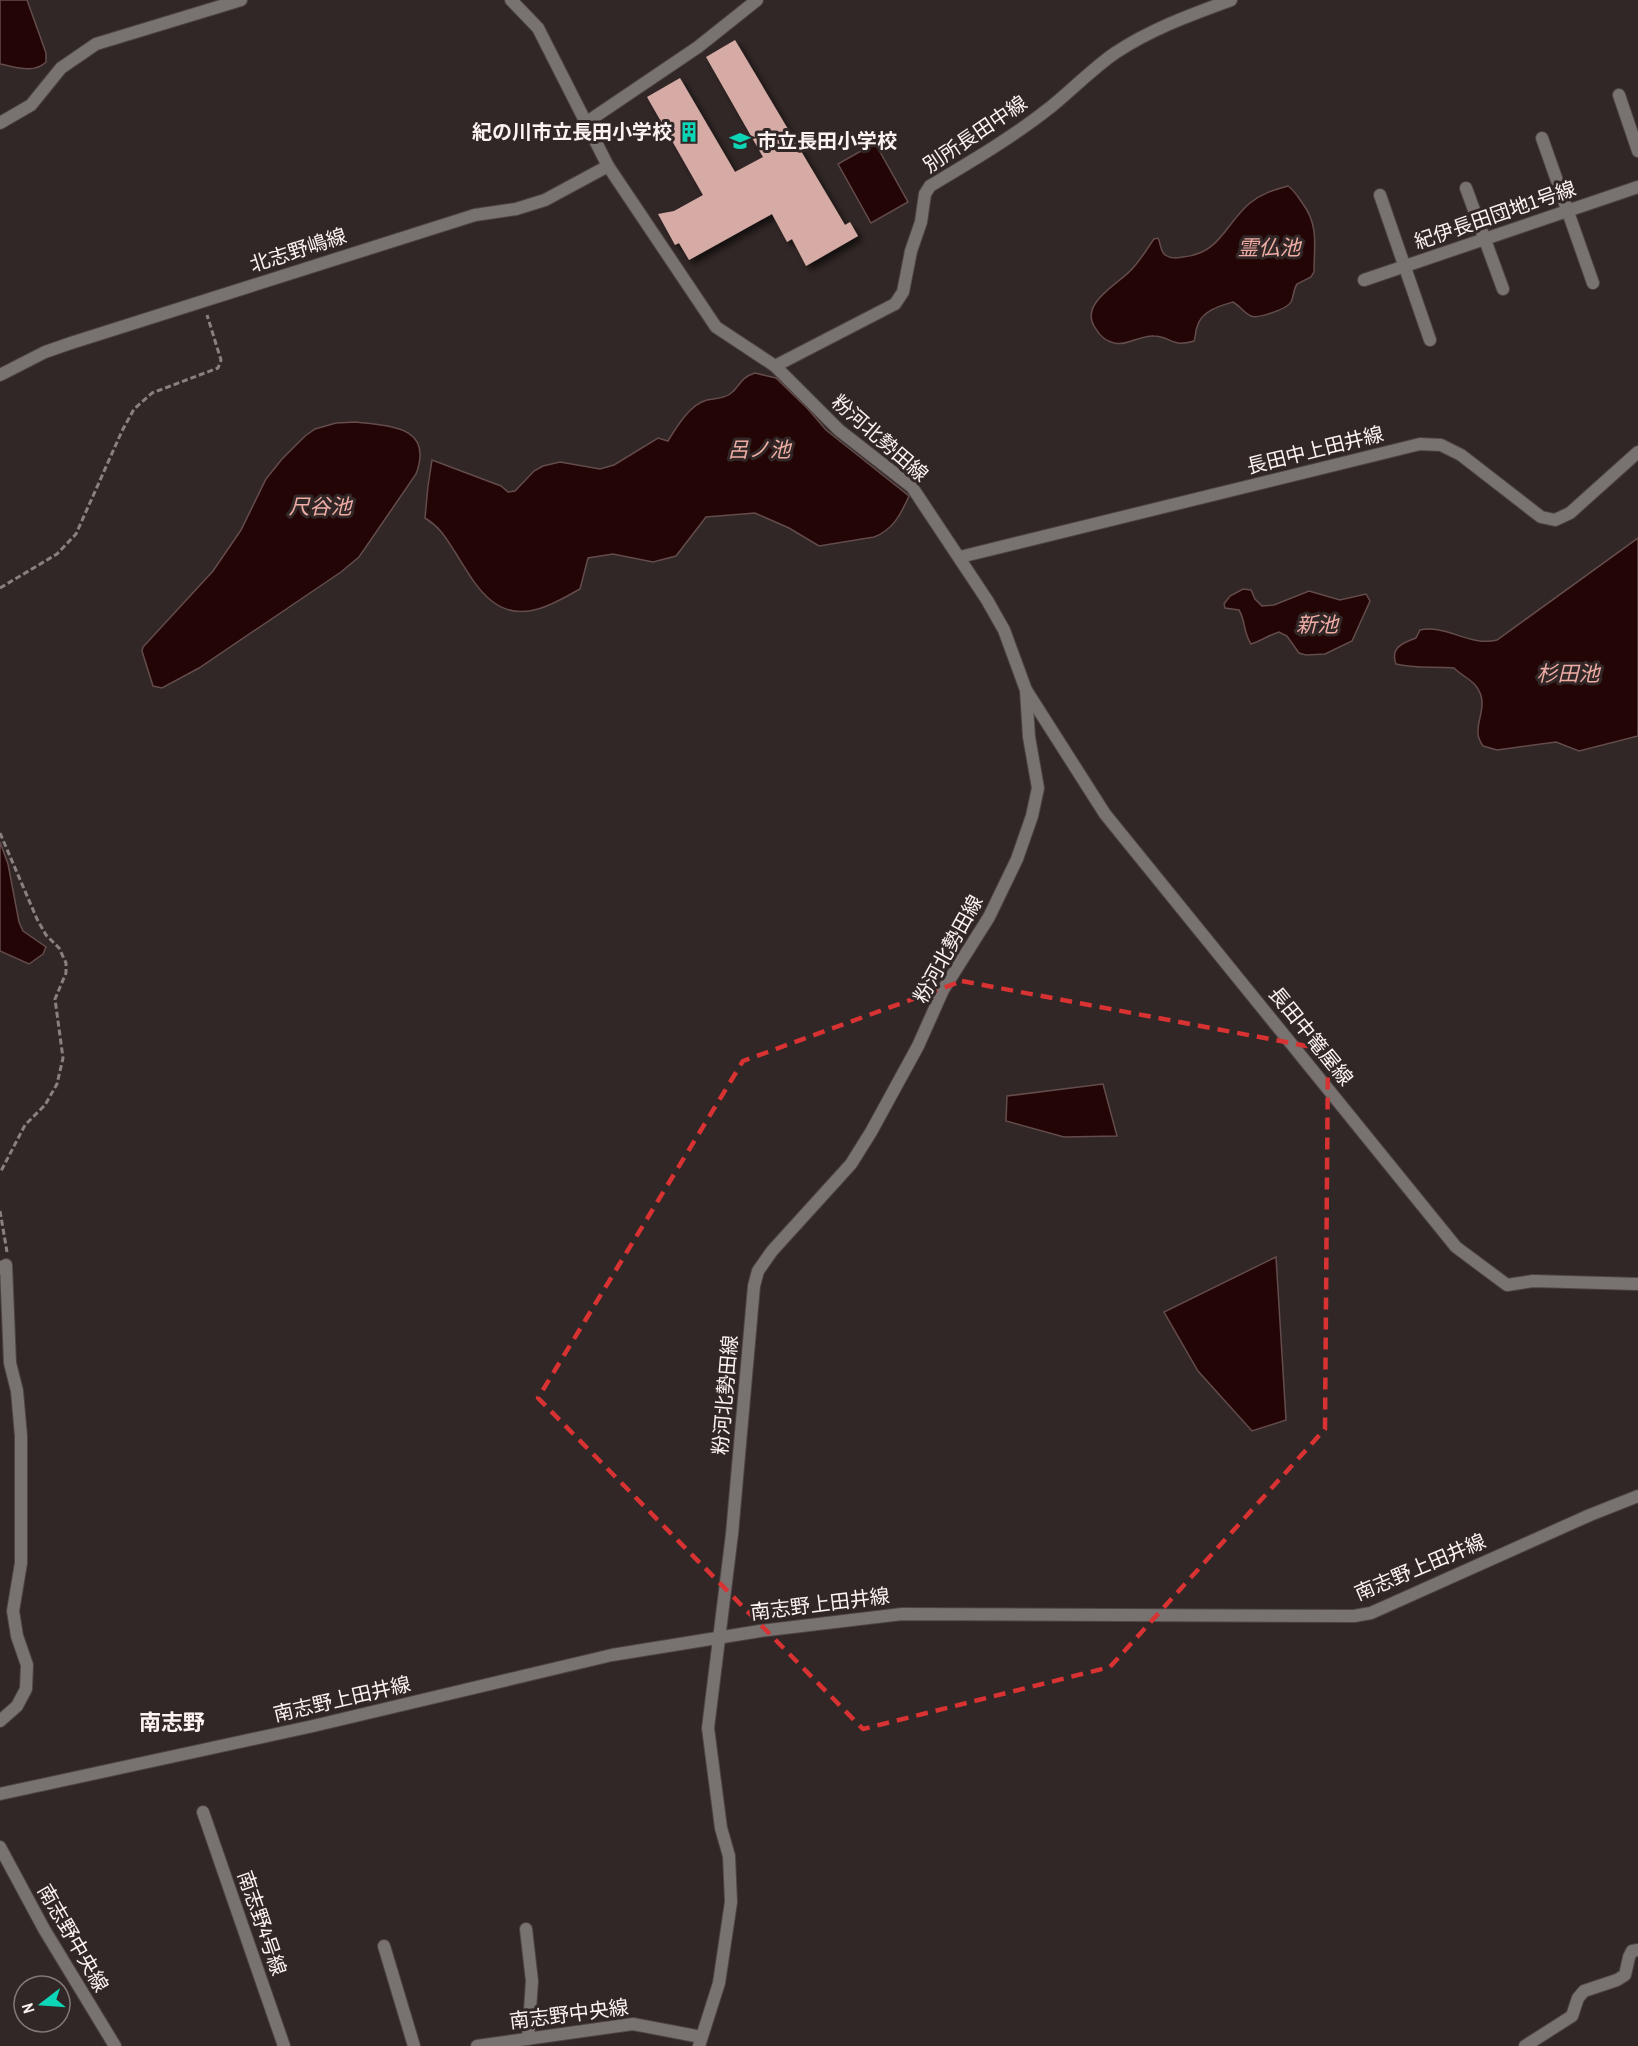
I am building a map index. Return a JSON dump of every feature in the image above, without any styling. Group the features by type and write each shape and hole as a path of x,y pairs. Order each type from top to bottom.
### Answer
{"street":[{"path":"0,123 31,105 61,68 96,44 241,0"},
{"name":"粉河北勢田線","path":"511,0 538,28 608,166 716,327 775,366 839,430 912,488 960,557 1004,630 1026,690 1029,737 1038,788 1032,816 1017,859 989,917 944,990 918,1046 871,1132 851,1164 772,1251 758,1272 754,1286 732,1534 708,1728 722,1828 729,1856 731,1902 719,1983 700,2041"},
{"path":"587,122 698,47 757,0"},
{"name":"別所長田中線","path":"775,366 895,304 903,292 911,252 921,222 925,194 930,186 1010,138 1116,53 1158,28 1231,0"},
{"path":"1619,95 1638,151"},
{"path":"1542,138 1593,283"},
{"name":"北志野嶋線","path":"0,375 45,352 71,343 475,215 516,209 545,201 608,166"},
{"name":"紀伊長田団地1号線","path":"1364,280 1638,187"},
{"path":"1466,188 1503,289"},
{"path":"1380,195 1430,340"},
{"name":"長田中上田井線","path":"960,557 1420,444 1441,446 1461,455 1541,517 1555,520 1570,513 1638,452"},
{"name":"長田中篭屋線","path":"1026,690 1105,814 1456,1247 1507,1285 1533,1281 1638,1284"},
{"path":"0,1720 17,1706 26,1689 27,1665 17,1636 13,1611 21,1563 21,1436 17,1391 10,1363 3,1267"},
{"name":"南志野上田井線","path":"0,1794 313,1726 612,1655 719,1637 902,1614 1354,1616 1371,1613 1590,1515 1638,1496"},
{"name":"南志野4号線","path":"203,1812 284,2046"},
{"name":"南志野中央線","path":"0,1847 45,1929 115,2046"},
{"path":"524,2041 532,1981 526,1929"},
{"path":"384,1946 414,2046"},
{"path":"1525,2046 1572,2016 1578,1998 1584,1991 1625,1975 1632,1951 1638,1950"},
{"name":"南志野中央線","path":"477,2046 633,2024 700,2041"}],"path":[{"path":"0,588 57,554 76,534 134,409 152,393 218,368 221,360 203,301"},
{"path":"0,833 37,919 46,935 59,948 66,963 66,973 55,999 63,1058 57,1084 45,1106 25,1125 0,1173"},
{"path":"0,1211 7,1246 3,1267"}],"highlighted area":[{"path":"962,981 1328,1050 1325,1429 1110,1667 863,1729 538,1398 743,1061"}],"water":[{"path":"0,0 27,0 46,53 46,62 41,66 24,69 0,64"},
{"path":"875,143 908,202 871,223 838,164"},
{"name":"霊仏池","path":"1288,186 1308,212 1314,228 1315,245 1314,272 1311,277 1297,284 1288,305 1272,313 1255,317 1233,302 1222,305 1202,317 1194,341 1186,343 1154,336 1119,344 1106,340 1099,334 1092,320 1095,304 1133,268 1154,239 1158,238 1162,252 1170,257 1195,255 1214,244 1241,211 1254,200"},
{"name":"呂ノ池","path":"755,373 776,378 826,430 909,496 891,526 874,537 819,546 789,528 755,513 706,517 676,556 653,562 613,554 588,558 580,589 549,605 523,612 509,610 498,605 478,588 449,542 435,525 425,518 432,460 501,486 508,492 515,491 534,471 543,466 560,462 600,469 614,465 658,438 668,441 684,417 695,406 707,400 727,396 746,377"},
{"name":"尺谷池","path":"356,422 406,431 419,446 420,458 416,474 359,557 341,572 199,668 162,688 153,686 142,651 143,647 213,571 241,530 266,479 282,459 315,429 336,423"},
{"name":"杉田池","path":"1638,538 1638,736 1579,751 1556,742 1497,750 1483,746 1478,733 1482,698 1474,684 1454,668 1396,664 1395,654 1398,647 1416,638 1420,630 1439,630 1477,641 1497,640"},
{"name":"新池","path":"1243,589 1251,590 1255,599 1262,606 1274,605 1309,591 1340,600 1366,594 1370,601 1352,641 1325,654 1306,655 1299,653 1287,636 1279,632 1251,644 1239,610 1225,608 1224,604 1230,596"},
{"path":"0,842 8,864 19,922 23,931 46,947 43,954 29,964 0,951"},
{"path":"1103,1084 1117,1136 1064,1137 1006,1121 1007,1096"},
{"path":"1276,1257 1286,1420 1252,1431 1198,1371 1164,1312"}],"building":[{"path":"735,40 845,225 850,222 858,236 806,266 792,239 787,242 772,214 689,260 679,243 675,245 658,214 674,211 703,195 647,97 680,78 735,172 763,157 706,57"}],"place":[{"name":"紀の川市立長田小学校","path":"689,132"},
{"name":"市立長田小学校","path":"740,141"}],"district":[{"name":"南志野","path":"172,1722"}]}
